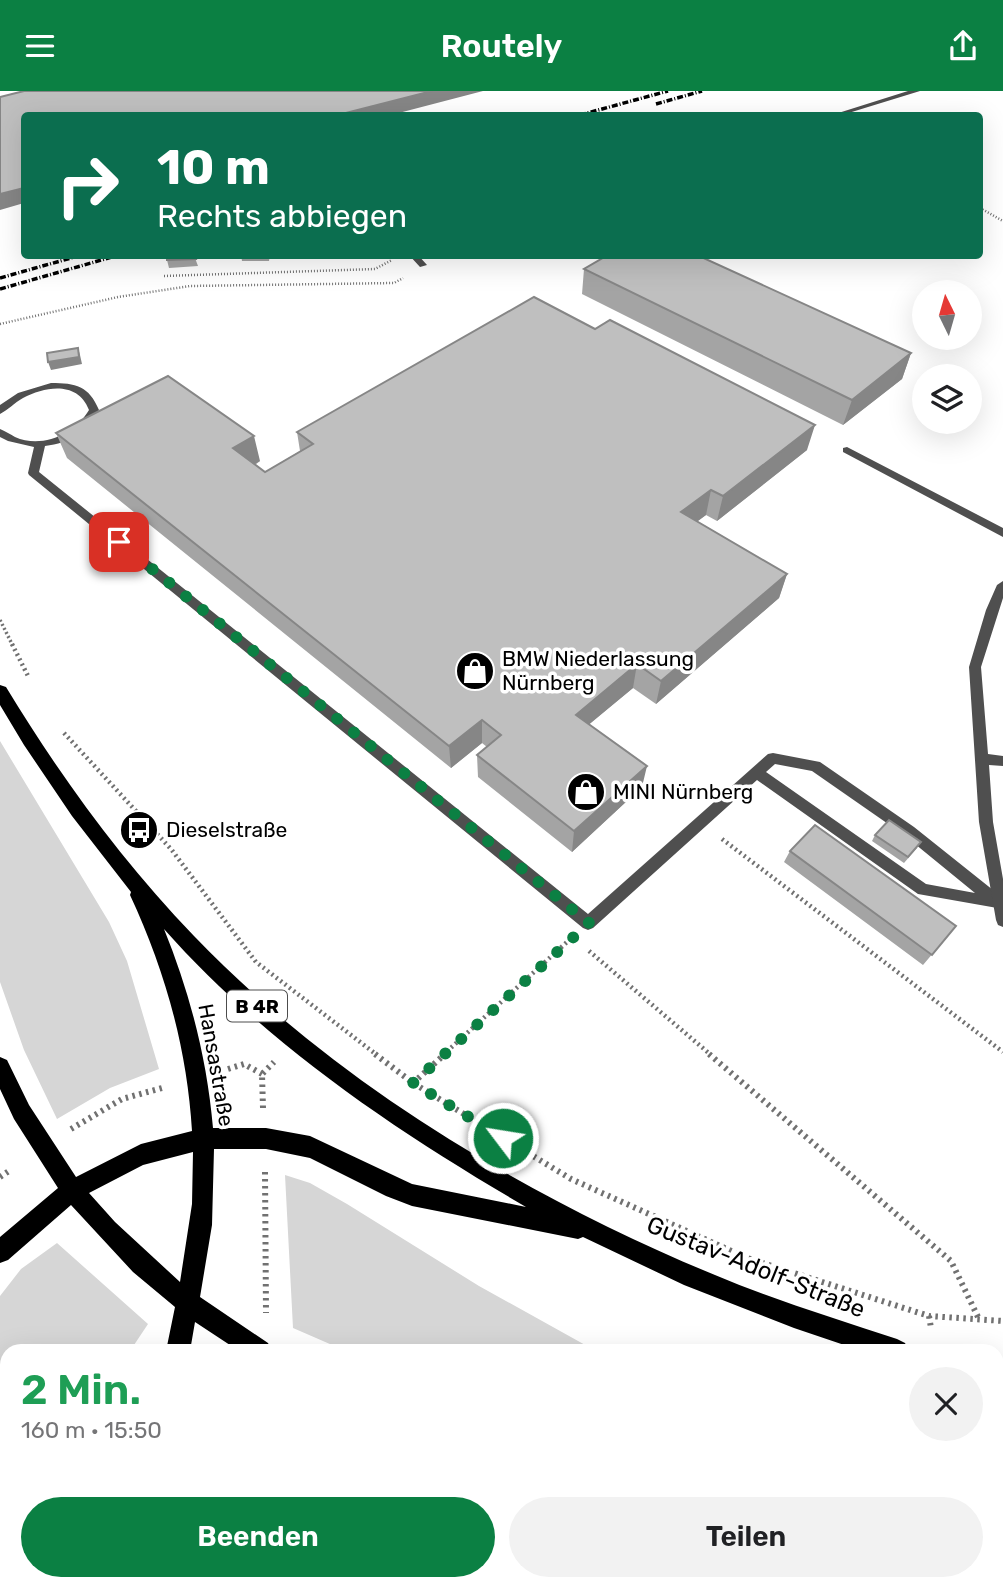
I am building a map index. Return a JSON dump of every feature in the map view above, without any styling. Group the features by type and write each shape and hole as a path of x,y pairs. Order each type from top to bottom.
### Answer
{"main road":[{"name":"Gustav-Adolf-Straße","path":"0,691 39,757 131,879 213,965 294,1039 435,1140 595,1231 694,1277 878,1344"},
{"name":"Hansastraße","path":"131,879 156,934 180,1006 196,1077 203,1138 200,1230 179,1344"},
{"path":"0,1067 41,1148 70,1190 138,1263 187,1303 249,1344"},
{"name":"Gustav-Adolf-Straße","path":"0,1252 70,1190 108,1167 150,1150 203,1138 264,1138 311,1147 356,1166 405,1193 595,1231"}],"street":[{"path":"846,112 916,91"},
{"path":"417,259 423,265"},
{"path":"0,411 16,396 47,387 77,389 93,401 94,409 83,428 55,441 40,444 10,439 0,432"},
{"path":"40,444 33,473 589,923 773,758 815,766 909,831 1000,904"},
{"path":"847,450 1003,533"},
{"path":"1003,585 992,610 975,667 986,822 1003,920"},
{"path":"981,758 1003,761"},
{"path":"757,773 923,890 1000,904"}],"path":[{"path":"983,210 1003,221"},
{"path":"164,277 272,270 375,269 393,259"},
{"path":"0,324 134,294 190,286 292,281 394,283"},
{"path":"0,620 34,688"},
{"path":"59,727 171,849 256,962 413,1083 571,1179 747,1258 929,1316 978,1317 1003,1321"},
{"path":"701,823 1003,1052"},
{"path":"413,1083 589,923"},
{"path":"572,937 951,1261 978,1317"},
{"path":"263,1108 262,1074 275,1062"},
{"path":"219,1072 244,1065 262,1074"},
{"path":"67,1132 122,1100 162,1088"},
{"path":"0,1177 9,1171"},
{"path":"265,1171 266,1315"},
{"path":"929,1316 931,1328"}],"shaded area":[{"path":"0,741 109,922 127,961 159,1069 110,1088 57,1119 24,1050 0,982"},
{"path":"285,1175 310,1183 479,1286 583,1344 330,1344 293,1328"},
{"path":"57,1243 148,1324 135,1344 0,1344 0,1296 21,1269"}],"building":[{"path":"24,91 432,91 350,112 21,112 21,189 0,194 0,97"},
{"path":"601,259 706,259 911,353 852,400 584,269"},
{"path":"534,297 595,329 610,320 815,425 723,496 711,490 681,512 787,574 661,681 637,664 576,715 647,766 574,831 477,755 501,735 482,720 449,746 56,433 168,376 254,436 233,448 265,472 313,444 297,432"},
{"path":"78,348 79,357 48,362 47,353"},
{"path":"889,820 921,842 908,857 875,835"},
{"path":"815,825 956,926 932,955 790,851"}],"railway":[{"path":"591,112 668,91"},
{"path":"656,104 702,91"},
{"path":"0,278 67,259"},
{"path":"0,289 105,259"}],"place":[{"name":"BMW Niederlassung Nürnberg","path":"475,671"},
{"name":"MINI Nürnberg","path":"586,792"},
{"name":"Dieselstraße","path":"139,830"}],"route":[{"path":"119,542 589,923 413,1083 503,1138"}]}
